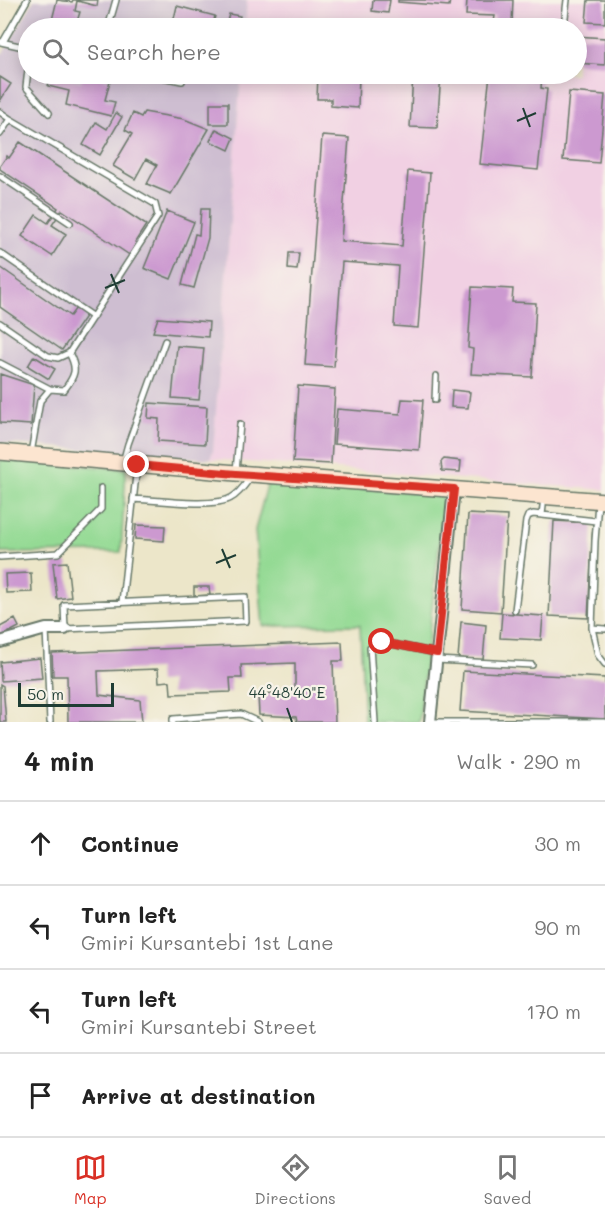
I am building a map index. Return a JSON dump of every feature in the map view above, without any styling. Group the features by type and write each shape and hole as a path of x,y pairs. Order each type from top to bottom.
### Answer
{"street":[{"path":"0,452 236,474 602,501"},
{"path":"430,722 454,489"},
{"path":"0,642 46,629 65,629"}],"lane":[{"path":"18,46 2,42 27,0"},
{"path":"111,18 116,0"},
{"path":"565,18 567,0"},
{"path":"26,84 26,87 49,113"},
{"path":"0,112 155,204 158,216 69,353 58,358 48,356 0,323"},
{"path":"0,134 10,119"},
{"path":"0,176 70,223"},
{"path":"0,254 93,317"},
{"path":"122,602 133,499 128,444 165,341"},
{"path":"0,363 50,389 64,390 73,379 75,362 69,353"},
{"path":"435,400 436,376"},
{"path":"31,454 40,401 50,389"},
{"path":"236,474 240,424"},
{"path":"133,499 211,504 230,499 253,475"},
{"path":"0,557 58,553 101,509 101,488"},
{"path":"542,515 544,497"},
{"path":"602,501 596,520 592,628 598,655 605,664"},
{"path":"515,610 528,516 533,514 596,520"},
{"path":"245,597 246,621 65,629 64,605 122,602 245,597"},
{"path":"592,628 605,629"},
{"path":"46,629 50,722"},
{"path":"375,722 370,647 382,642 437,656 532,665"},
{"path":"173,722 173,719 241,714 258,722"},
{"path":"430,722 605,722"}],"shaded area":[{"path":"34,0 247,0 246,18 23,18"},
{"path":"247,0 605,0 605,490 210,459 213,450 240,84 587,84 587,18 246,18"},
{"path":"18,27 18,84 240,84 213,450 210,459 0,443 0,53 3,53"}],"green space":[{"path":"0,459 126,469 121,552 0,553"},
{"path":"268,482 441,494 444,501 419,722 364,722 360,625 263,626 255,530"}],"building":[{"path":"57,0 72,2 73,0 98,0 97,6 77,1 75,11 80,12 78,18 52,18"},
{"path":"373,0 390,0 388,13 372,11"},
{"path":"398,0 450,0 449,6 398,2"},
{"path":"467,0 513,0 512,18 466,15"},
{"path":"588,0 605,0 605,23 587,22"},
{"path":"177,6 215,16 214,18 174,18"},
{"path":"229,14 240,16 240,18 228,18"},
{"path":"587,37 605,38 605,65 587,64"},
{"path":"0,77 11,84 0,101"},
{"path":"48,84 109,84 105,100 115,102 111,116 66,105 69,91 48,86"},
{"path":"318,84 359,84 358,108 331,106 331,99 317,99"},
{"path":"412,84 440,84 437,128 410,127"},
{"path":"489,84 541,84 541,88 547,89 538,170 480,164"},
{"path":"569,92 605,95 599,163 563,160"},
{"path":"210,103 228,103 228,124 210,124"},
{"path":"144,112 184,119 209,129 171,194 147,184 157,165 146,159 135,179 113,166 132,134 125,130 133,113 141,117"},
{"path":"116,113 122,117 100,155 83,145 96,122 107,129"},
{"path":"216,129 234,138 229,150 210,141"},
{"path":"322,136 349,138 341,241 402,246 408,171 430,173 418,328 394,326 398,266 342,262 334,367 305,365"},
{"path":"20,142 146,225 135,242 138,244 131,256 62,210 52,225 66,234 52,256 22,236 36,215 48,223 58,208 0,169 7,156 9,158"},
{"path":"201,209 209,209 208,238 194,288 182,285 195,234 199,235"},
{"path":"167,211 194,222 171,279 144,268"},
{"path":"289,253 299,253 297,270 288,269"},
{"path":"0,267 70,316 76,308 86,315 62,350 0,307"},
{"path":"472,287 513,289 512,302 536,303 532,377 471,374 473,349 468,348"},
{"path":"158,318 209,322 208,337 153,332"},
{"path":"177,346 204,348 199,400 172,398"},
{"path":"34,356 55,369 49,379 28,366"},
{"path":"0,374 34,385 31,425 0,423"},
{"path":"298,386 335,389 331,464 293,462"},
{"path":"452,390 470,392 468,408 451,407"},
{"path":"402,399 423,400 419,450 334,444 337,409 400,414"},
{"path":"149,403 207,407 205,444 158,441 159,419 148,418"},
{"path":"444,459 461,461 460,472 442,471 441,462"},
{"path":"468,514 507,516 501,612 462,609"},
{"path":"554,521 593,523 588,618 549,616"},
{"path":"136,525 165,526 164,541 135,539"},
{"path":"67,562 71,597 57,599 53,563"},
{"path":"31,573 32,592 6,593 5,574"},
{"path":"194,587 209,587 210,595 194,596"},
{"path":"502,613 543,616 541,640 500,638"},
{"path":"15,619 19,627 0,637 0,627"},
{"path":"461,622 486,625 483,660 458,658"},
{"path":"342,642 343,661 333,661 335,722 297,722 296,717 259,715 258,695 295,690 295,663 241,665 242,678 230,678 231,692 171,694 170,681 159,682 158,669 98,671 99,695 140,700 142,722 68,722 67,676 53,676 52,653"},
{"path":"40,658 42,678 1,681 0,662"},
{"path":"463,671 605,678 605,719 460,711"},
{"path":"0,684 3,686 6,722 0,722"}],"route":[{"path":"137,465 454,489 437,653 382,642"}]}
